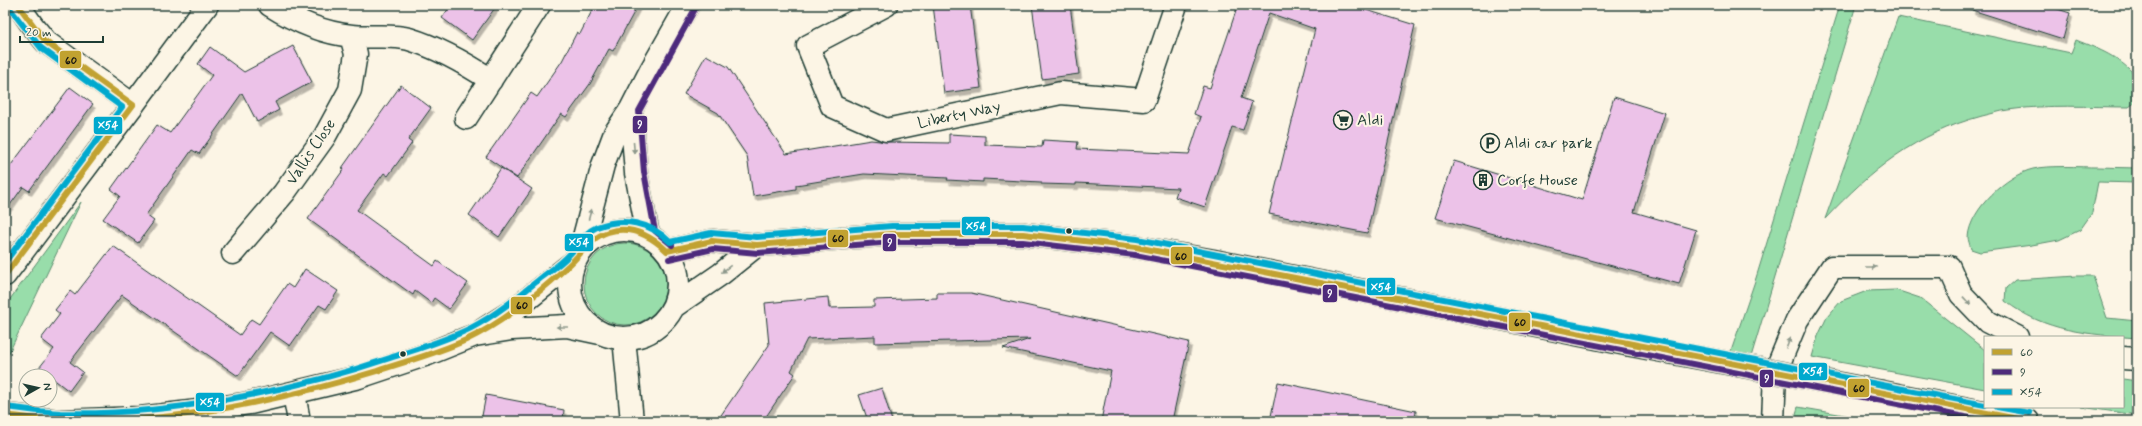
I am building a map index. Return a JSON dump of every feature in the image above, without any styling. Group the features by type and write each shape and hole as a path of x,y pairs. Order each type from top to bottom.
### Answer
{"street":[{"path":"18,5 46,42 133,105"},
{"path":"5,275 207,5"},
{"path":"270,5 294,20 329,32 351,36 408,38 458,58 490,80"},
{"path":"466,118 539,5"},
{"path":"600,333 589,325 580,315 573,302 570,289 577,256 603,164 615,133 631,110 651,70 688,5"},
{"name":"Liberty Way","path":"886,5 808,46 832,106 886,130 1061,93 1144,100 1176,5"},
{"name":"Vallis Close","path":"233,254 284,193 325,136 350,90 356,54 351,36"},
{"path":"631,110 636,173 648,235"},
{"path":"5,416 59,421 140,418 198,412 294,394 359,377 428,354 475,335 514,310 577,256 594,239 611,231 624,229 648,235 667,251 674,263 678,276 677,297 668,316 653,330 634,337 624,338 566,326 512,329 475,335"},
{"path":"667,251 712,241 757,245 892,234 1038,236 1136,247 1214,261 1626,344 2028,421"},
{"path":"673,306 721,274 757,245"},
{"path":"1773,421 1775,373 1797,320 1832,267 1949,267 1961,294 1988,322 2015,336"},
{"path":"624,338 632,421"},
{"path":"2124,358 2137,359"},
{"path":"294,394 299,421"}],"green space":[{"path":"1840,5 1856,5 1748,367 1727,363 1756,278"},
{"path":"1898,17 2071,53 2076,40 2109,54 2137,77 2137,101 2129,107 2053,106 2023,108 1982,116 1958,124 1915,143 1896,156 1860,184 1825,219"},
{"path":"2040,168 2137,168 2137,183 2098,182 2092,213 2080,230 2059,240 2032,245 1980,252 1971,249 1968,237 1970,226 1975,215 1992,195 2012,178 2023,172"},
{"path":"81,202 5,361 5,306"},
{"path":"625,243 641,247 654,255 662,268 666,284 662,300 654,313 641,321 625,325 609,321 596,313 588,300 584,284 588,268 596,255 609,247"},
{"path":"2093,276 2107,318 2137,321 2137,338 2068,330 2036,319 2005,301 2006,288 2015,280"},
{"path":"1896,290 1920,298 1984,349 1984,389 1812,357 1818,336 1827,317 1841,301 1867,291"},
{"path":"2124,379 2137,381 2137,415 2088,408 2124,408"},
{"path":"1798,407 1879,421 1794,421"}],"building":[{"path":"451,5 497,5 472,40 442,18"},
{"path":"595,5 638,5 613,51 609,49 590,84 566,117 561,114 517,178 486,157 531,93 537,97 562,61 577,32 580,34"},
{"path":"933,5 970,5 981,88 944,93"},
{"path":"1032,5 1070,5 1079,74 1042,79"},
{"path":"1238,5 1350,5 1415,25 1367,233 1269,214 1315,29 1269,13 1241,98 1252,102 1243,130 1232,127 1205,207 1175,197 1178,188 1076,183 1076,185 1041,184 1041,182 983,179 983,182 947,180 948,178 864,174 796,185 796,189 753,196 747,156 718,113 684,94 706,55 728,67 786,154 871,140 888,142 949,143 949,134 985,136 985,145 1042,147 1043,140 1078,142 1077,149 1189,154 1201,117 1194,114 1203,86 1210,88"},
{"path":"1973,5 2045,5 2070,13 2063,39 1972,10"},
{"path":"293,46 312,82 275,102 279,110 257,122 242,93 199,154 192,150 146,215 154,221 138,243 103,219 120,196 111,189 157,125 170,133 212,75 198,64 210,47 244,72"},
{"path":"401,85 431,108 408,140 412,143 388,176 384,173 357,210 434,266 437,261 468,283 449,309 434,298 431,303 415,291 413,295 308,219"},
{"path":"70,87 93,104 29,191 23,187 5,212 5,173"},
{"name":"Corfe House","path":"1614,97 1665,113 1634,212 1696,230 1679,284 1435,218 1454,161 1582,200"},
{"path":"501,168 532,189 499,237 469,215"},
{"path":"113,246 240,335 251,319 259,324 287,284 293,288 305,269 338,291 326,309 319,305 290,346 270,332 238,376 122,295 70,362 83,372 69,391 58,383 58,368 39,368 54,349 41,339 60,314 55,310 70,291 75,295"},
{"path":"937,293 971,293 1189,342 1172,421 1101,421 1111,371 1003,348 1030,339 875,343 875,336 807,339 791,371 795,374 763,421 717,421 769,345 765,303 828,297 829,308 874,307 874,300 937,298"},
{"path":"1278,382 1416,411 1415,421 1270,421"},
{"path":"882,388 892,421 868,421 859,395"},
{"path":"486,395 564,410 563,421 481,421"}],"transit line":[{"name":"60","path":"18,5 46,42 133,105"},
{"name":"9","path":"672,245 655,231 644,172 639,111 695,9"},
{"name":"X54","path":"5,262 122,107 41,48 11,10"},
{"name":"60","path":"5,275 133,105"},
{"name":"X54","path":"6,407 60,413 100,413 184,406 269,391 351,370 431,344 471,328 507,305 559,264 566,258 584,236 592,230 597,227 617,222 636,223 645,226 662,235 670,242 711,233 757,237 892,226 1023,226 1137,239 1984,405"},
{"name":"60","path":"5,415 59,421 140,419 220,409 300,392 422,357 455,345 480,333 520,307 557,277 591,242 608,232 625,230 640,233 667,251"},
{"name":"60","path":"667,251 712,241 757,245 892,234 1023,234 1136,247 2028,421"},
{"name":"9","path":"669,259 713,249 758,253 892,242 1023,242 1135,255 1985,421"},
{"name":"X54","path":"2002,408 2030,413"}],"place":[{"name":"Aldi","path":"1343,120"},
{"name":"Aldi car park","path":"1490,143"},
{"name":"Corfe House","path":"1483,180"}]}
